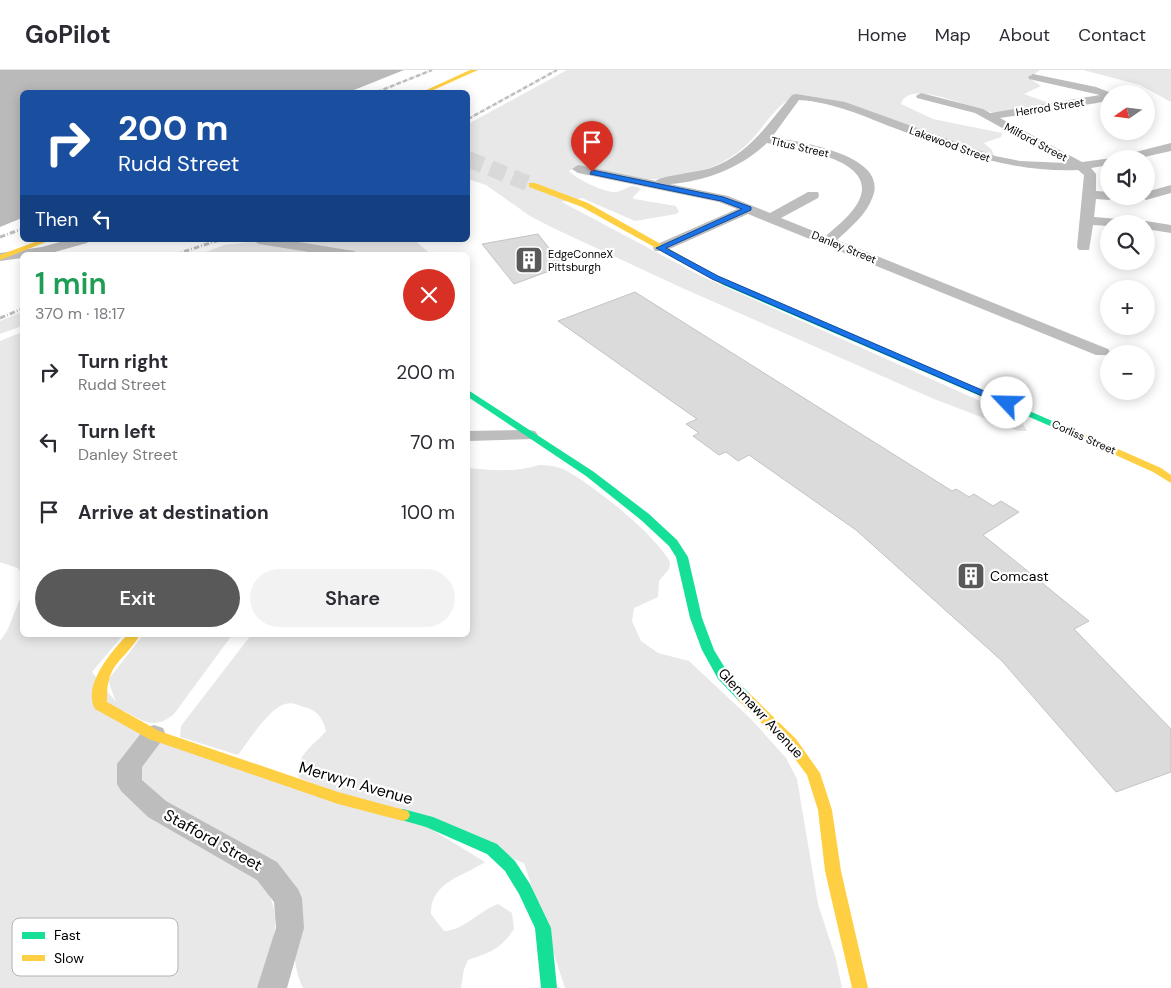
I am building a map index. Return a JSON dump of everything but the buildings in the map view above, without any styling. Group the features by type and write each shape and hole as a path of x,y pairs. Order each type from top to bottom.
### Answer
{"street":[{"path":"430,90 475,70"},
{"path":"1034,77 1100,93"},
{"name":"Milford Street","path":"921,96 979,111 1083,167"},
{"name":"Lakewood Street","path":"764,139 796,97 805,97 854,108 981,157 1035,167 1083,167 1100,163"},
{"name":"Herrod Street","path":"990,116 1100,99"},
{"path":"637,181 676,180 706,175 732,164 764,139"},
{"name":"Titus Street","path":"764,139 822,150 852,162 862,170 869,180 868,195 850,224 828,241"},
{"path":"1155,151 1171,147"},
{"path":"1083,167 1090,174 1090,195 1084,247"},
{"name":"Danley Street","path":"578,169 723,199 1100,351"},
{"name":"Corliss Street","path":"532,185 585,205 715,278 998,399 1157,470 1171,480"},
{"path":"1155,193 1171,189"},
{"path":"771,218 813,195"},
{"path":"1090,195 1100,196"},
{"path":"660,248 748,209"},
{"path":"1087,220 1100,221"},
{"path":"1155,227 1171,230"},
{"path":"0,258 42,242"},
{"path":"36,252 75,242"},
{"path":"272,242 335,252"},
{"path":"0,258 20,255"},
{"name":"Glenmawr Avenue","path":"470,395 590,474 645,517 673,543 682,557 696,618 708,650 723,676 792,743 813,773 825,810 833,872 860,988"},
{"path":"470,436 529,435"},
{"path":"1157,470 1171,474"},
{"name":"Merwyn Avenue","path":"132,637 104,669 98,687 100,705 154,735 338,798 428,821 492,849 510,866 524,889 543,928 549,988"},
{"name":"Stafford Street","path":"154,735 129,764 130,784 157,809 267,871 288,898 290,928 272,988"}],"shaded area":[{"path":"0,70 404,70 354,90 20,90 20,219 0,227"},
{"path":"567,70 1040,70 1029,78 1041,86 1024,94 1052,104 1014,111 991,112 929,94 916,94 907,97 901,104 933,119 1002,133 1001,137 984,143 992,150 994,156 858,107 799,95 780,106 745,147 733,156 719,164 690,175 675,178 645,179 578,166 569,171 591,185 611,192 632,186 638,187 641,189 633,197 634,199 676,206 679,212 676,214 635,221 582,198 562,202 701,276 1007,413 1022,422 1027,431 1018,431 934,399 680,287 530,216 486,185 470,180 470,123"},
{"path":"1083,70 1171,70 1171,102 1155,93 1155,85 1140,85"},
{"path":"251,242 314,252 206,252 224,245"},
{"path":"294,242 416,242 428,252 356,252"},
{"path":"20,313 20,327 0,334 0,321"},
{"path":"20,333 20,572 18,568 0,562 0,341"},
{"path":"539,465 552,466 577,477 607,498 638,525 663,551 670,562 669,569 659,581 658,597 634,608 632,621 641,641 658,653 689,661 752,720 786,758 797,779 818,904 836,959 842,988 565,988 524,863 299,778 298,771 301,758 326,731 321,718 316,712 293,704 285,704 279,707 259,726 238,755 180,737 181,726 249,637 470,637 470,468 512,470"},
{"path":"20,599 20,637 121,637 92,672 144,737 122,774 257,879 268,893 273,906 275,930 270,954 258,988 0,988 0,641 7,631"},
{"path":"141,637 231,637 174,714 159,722 146,722 118,708 108,680"},
{"path":"155,740 426,826 485,862 450,881 436,894 432,903 431,914 444,931 458,928 498,904 512,913 514,929 499,946 468,960 464,969 461,988 303,988 294,954 297,896 182,819 136,781 139,758"}],"tunnel":[{"path":"470,160 532,185"}],"railway":[{"path":"382,90 432,70"},
{"path":"470,118 557,70"},
{"path":"0,237 20,230"},
{"path":"183,252 213,242"},
{"path":"0,318 20,310"}],"traffic: fast":[{"path":"724,282 1075,433"},
{"path":"470,394 590,474 645,517 673,543 682,557 696,618 708,650 723,676 744,697"},
{"path":"403,815 428,821 492,849 510,866 525,889 543,928 549,988"}],"traffic: slow":[{"path":"430,90 475,70"},
{"path":"532,185 585,205 724,282"},
{"path":"0,258 42,242"},
{"path":"1075,433 1157,470 1171,480"},
{"path":"132,637 113,659 104,674 101,683 100,705 154,735 338,798 403,815"},
{"path":"744,697 791,743 813,773 825,810 833,871 860,988"}],"place":[{"name":"EdgeConneX Pittsburgh","path":"529,260"},
{"name":"Comcast","path":"971,576"}],"route":[{"path":"592,172 723,199 748,209 660,248 715,278 1007,403"}]}
